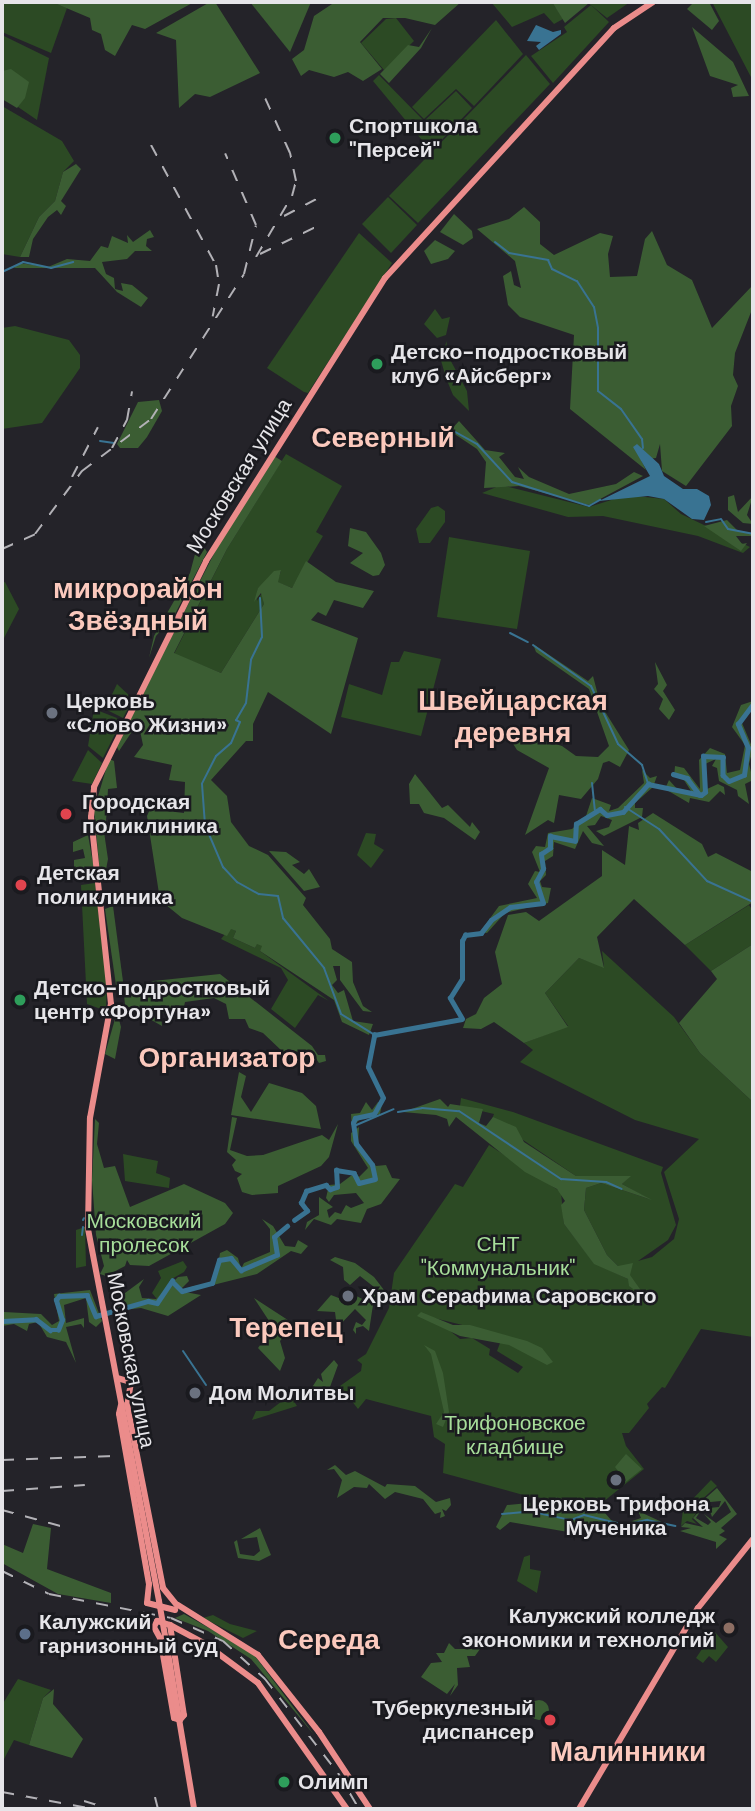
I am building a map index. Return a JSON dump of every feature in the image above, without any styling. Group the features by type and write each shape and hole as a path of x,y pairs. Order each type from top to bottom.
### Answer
{"main road":[{"name":"Московская улица","path":"125,1404 117,1378 88,1228 89,1138 111,1004 91,817 94,788 206,561 384,280 406,251 614,27 653,2"},
{"name":"Московская улица","path":"384,280 617,30 660,2"},
{"path":"117,1378 131,1382 125,1404 125,1417 148,1576 146,1603 175,1608 223,1630 258,1655 319,1732 370,1809"},
{"name":"Московская улица","path":"125,1417 194,1809"},
{"path":"125,1417 163,1588 175,1608"},
{"path":"579,1809 691,1619 753,1539"},
{"path":"180,1720 154,1627 157,1621 193,1638 269,1695 346,1809"},
{"path":"170,1625 180,1720"},
{"path":"158,1634 193,1638"}],"green space":[{"path":"2,2 52,2 67,8 51,53 2,32"},
{"path":"52,2 194,2 145,29 132,25 115,56 105,50 101,34 92,30 90,18"},
{"path":"210,2 215,2 260,73 210,97 195,94 179,108 176,40 156,33"},
{"path":"250,2 311,2 290,52"},
{"path":"335,2 461,2 435,25 405,18 383,18 360,42 382,69 363,81 348,72 334,77 309,70 301,76 292,59 304,50 314,16"},
{"path":"491,2 552,2 563,19 554,24 544,13 512,27"},
{"path":"552,2 587,2 589,3 565,23"},
{"path":"587,2 630,2 607,18"},
{"path":"694,2 709,2 719,21 712,30 687,9"},
{"path":"712,2 753,2 753,81"},
{"path":"591,5 609,22 553,83 531,56 567,32 564,27"},
{"path":"396,18 414,41 384,70 361,43 386,19"},
{"path":"496,20 523,54 474,106 456,89 424,119 412,107"},
{"path":"692,27 733,62 749,96 733,97 731,88 738,85 710,76"},
{"path":"432,28 421,48 389,83 380,74 408,45 419,47"},
{"path":"4,36 49,58 37,120 2,96"},
{"path":"526,55 550,84 418,223 389,196"},
{"path":"11,69 29,82 25,98 17,108 2,99 2,71"},
{"path":"379,75 424,121 456,91 472,108 431,151 373,81"},
{"path":"2,106 62,141 74,161 63,172 55,201 39,217 20,257 2,254"},
{"path":"76,164 81,169 61,201 66,206 61,215 57,210 48,217 33,239 29,257 20,257 39,217 55,201 63,172"},
{"path":"388,197 417,225 391,253 362,224"},
{"path":"524,207 540,222 540,244 554,255 600,233 613,236 608,254 610,277 637,276 645,239 652,231 667,265 692,280 712,328 753,285 753,307 735,353 733,375 738,386 731,406 732,426 686,486 662,471 660,444 656,458 641,460 646,470 570,409 574,335 520,317 508,305 503,276 511,271 514,285 521,288 515,261 477,229 509,219"},
{"path":"454,214 472,231 473,238 463,245 440,232"},
{"path":"150,230 154,237 147,239 146,246 152,251 135,251 127,259 102,262 106,274 114,278 115,289 123,291 121,283 132,285 148,298 141,307 117,292 95,268 14,268 19,263 48,267 67,259 90,261 101,246 108,248 112,236 128,243 127,235 133,242"},
{"path":"359,233 392,263 308,393 304,392 267,368"},
{"path":"435,240 455,251 448,259 431,264 424,251"},
{"path":"435,309 442,319 450,317 446,335 437,338 424,324"},
{"path":"15,326 69,340 80,355 80,368 42,423 2,429 2,328"},
{"path":"447,341 446,352 467,391 469,411 453,395 446,378 440,357"},
{"path":"159,400 162,411 147,437 138,448 120,448 117,444 138,402"},
{"path":"459,421 485,450 505,453 499,457 515,477 524,479 518,467 529,477 569,494 616,484 634,472 643,476 589,505 519,486 484,488 486,462 477,449 450,431"},
{"path":"286,454 342,486 316,532 323,536 292,588 277,582 281,571 258,588 257,601 262,593 264,604 221,673 174,654 227,549"},
{"path":"274,456 282,461 227,549 174,653 221,673 264,604 261,593 254,602 258,588 274,571 281,570 278,582 292,588 306,561 336,582 374,591 363,608 334,600 326,616 318,612 311,620 358,638 331,734 268,692 253,724 253,741 246,741 211,780 227,796 231,822 249,846 268,855 306,898 303,905 330,939 332,949 352,962 353,982 363,1006 372,1012 363,1011 340,980 340,966 333,966 337,980 332,985 338,993 344,990 353,1021 373,1024 369,1035 342,1022 334,1000 260,951 262,946 257,944 255,948 233,938 236,931 231,929 227,936 182,918 160,900 147,816 150,809 184,813 185,782 169,780 172,765 134,757 143,745 140,731 133,730 119,751 116,745 217,548"},
{"path":"501,485 589,507 627,495 664,499 681,514 750,547 743,553 698,536 603,516 568,517 482,493"},
{"path":"734,495 738,512 753,496 747,515 753,524 743,523 728,510 728,497"},
{"path":"438,506 445,511 445,522 430,543 419,543 416,529 431,508"},
{"path":"727,520 738,531 752,533 753,529 753,536 736,536 742,544 747,543 741,551 704,526"},
{"path":"350,528 366,532 381,553 385,565 379,575 373,576 350,563 363,553 348,546"},
{"path":"449,537 530,551 517,629 437,617"},
{"path":"199,539 207,552 174,616 156,636 149,658 154,636 190,573"},
{"path":"5,582 19,609 3,640 2,583"},
{"path":"533,644 588,681 593,676 599,699 607,706 604,710 629,750 620,767 609,761 603,763 598,779 581,799 559,795 554,823 548,820 525,835 549,768 517,750 503,728 562,746 576,756 598,757 609,746 589,689 536,652"},
{"path":"404,651 441,659 421,736 341,717 349,684 382,695 391,662 399,662"},
{"path":"655,662 667,685 663,691 675,710 669,720 659,709 663,699 654,689 658,684"},
{"path":"117,684 133,699 123,718 105,709"},
{"path":"753,701 742,723 753,749 749,764 753,780 745,784 749,804 738,796 737,790 719,781 717,768 712,766 716,759 705,764 707,789 718,784 724,787 725,795 720,791 709,802 690,798 689,803 665,789 669,780 678,790 691,791 682,777 674,777 675,766 684,768 700,789 699,760 710,748 725,754 727,773 740,770 745,745 732,727 741,705"},
{"path":"94,709 122,720 103,758 88,746"},
{"path":"88,750 102,763 92,784 72,781"},
{"path":"109,759 114,761 117,788 108,789 106,822 112,831 104,832 108,859 105,875 100,873 94,810"},
{"path":"642,770 650,778 657,776 653,787 635,803 635,808 643,808 642,817 604,836 596,831 609,827 612,820 601,816 595,825 587,826 604,846 592,843 583,831 575,849 554,842 553,856 545,861 546,875 540,881 542,887 551,888 548,903 505,913 487,933 480,932 499,906 537,898 528,884 535,871 540,872 532,852 536,846 545,847 548,833 572,829 586,816 592,798 611,805 609,811 618,808 644,783"},
{"path":"415,774 442,808 448,805 470,827 472,822 480,832 475,840 444,818 424,813 419,804 410,804 409,784"},
{"path":"653,813 702,844 708,857 716,853 753,872 753,902 685,945 634,899 597,937 604,968 579,958 545,993 568,1027 524,1043 494,1022 481,1029 463,1028 466,1019 476,1014 484,998 502,984 495,952 508,915 526,912 539,921 602,876 602,850 625,865 629,826 639,830 638,823"},
{"path":"366,833 376,834 374,844 384,850 371,868 357,855"},
{"path":"88,835 95,874 82,878 74,875 74,860 85,858 83,849 73,852 73,842"},
{"path":"269,851 286,852 300,862 292,865 304,874 309,869 320,887 304,891"},
{"path":"95,883 107,984 106,1007 101,1009 87,1004 81,885"},
{"path":"749,905 753,911 753,944 711,971 685,945"},
{"path":"113,906 124,989 117,992 105,909"},
{"path":"230,928 236,931 233,938 255,948 257,943 263,946 260,951 329,1001 318,995 295,1028 271,1009 288,980 281,968 221,939"},
{"path":"753,944 753,1102 700,1053 679,1023 717,979 711,971"},
{"path":"602,951 674,1017 700,1053 753,1102 753,1337 701,1329 665,1388 662,1387 647,1404 649,1408 629,1433 622,1433 626,1446 644,1469 603,1502 589,1504 527,1496 443,1473 445,1444 434,1437 431,1416 366,1399 358,1409 340,1386 361,1371 362,1364 357,1360 366,1354 389,1308 394,1273 455,1184 463,1187 489,1145 561,1192 564,1224 594,1263 628,1279 643,1296 607,1255 584,1210 586,1188 601,1183 649,1199 622,1184 630,1176 576,1176 492,1119 494,1114 460,1106 461,1098 513,1112 663,1167 661,1173 676,1225 668,1240 638,1261 652,1257 674,1239 679,1219 664,1172 699,1139 635,1120 520,1062 533,1050 524,1043 568,1026 545,993 579,958 604,967","holes":["434,1318 503,1335 497,1351 523,1367 518,1373 489,1355 490,1349 472,1338 460,1339"]},
{"path":"220,974 312,1046 318,1055 325,1055 326,1061 319,1063 315,1057 288,1049 283,1052 263,1033 249,1028 245,1019 229,1019 226,1004 214,998 185,1002 181,1020 161,1012 162,1026 125,1005 124,995 153,981"},
{"path":"117,1012 121,1027 115,1059 105,1054"},
{"path":"239,1072 246,1076 241,1097 251,1112 269,1083 302,1093 316,1106 321,1129 231,1115"},
{"path":"440,1099 448,1107 450,1104 483,1109 479,1123 486,1126 493,1117 516,1127 524,1142 576,1176 631,1176 622,1184 652,1200 601,1183 586,1188 584,1210 607,1255 618,1266 633,1263 630,1275 647,1299 629,1286 628,1279 594,1264 564,1224 561,1205 565,1201 557,1189 525,1172 456,1117 449,1127 447,1119 436,1115 403,1112"},
{"path":"366,1102 372,1110 378,1102 382,1104 380,1114 360,1119 352,1128 351,1114 360,1113"},
{"path":"232,1117 237,1118 230,1150 247,1156 263,1155 322,1135 329,1140 338,1124 329,1157 321,1166 278,1186 278,1193 252,1195 242,1192 237,1178 242,1174 235,1171 232,1165 236,1160 227,1152"},
{"name":"Московский пролесок","path":"95,1119 99,1123 97,1144 104,1168 115,1166 130,1207 184,1184 225,1203 233,1213 225,1224 149,1266 130,1265 127,1260 125,1266 106,1276 100,1274 104,1266 96,1235 92,1180"},
{"path":"359,1127 358,1144 363,1151 376,1166 386,1165 392,1178 400,1179 381,1204 367,1209 361,1223 337,1219 331,1225 314,1219 305,1230 307,1222 319,1215 319,1197 333,1207 327,1210 329,1218 335,1212 341,1214 346,1205 351,1208 364,1203 356,1193 334,1195 329,1202 326,1198 329,1185 340,1184 356,1172 359,1177 368,1168 351,1141 351,1133"},
{"path":"123,1154 158,1161 156,1173 170,1178 169,1188 125,1181"},
{"path":"262,1219 273,1226 285,1246 295,1247 298,1240 308,1246 301,1254 291,1251 257,1274 185,1292 201,1295 168,1316 141,1308 115,1311 121,1296 144,1279 139,1287 142,1298 156,1299 178,1277 187,1276 189,1281 179,1291 181,1293 193,1286 209,1285 217,1273 220,1253 227,1250 238,1258 241,1269 244,1263 270,1252 270,1229"},
{"path":"85,1227 86,1266 76,1268 76,1230"},
{"path":"335,1257 355,1263 374,1277 384,1290 379,1292 379,1302 374,1300 374,1287 360,1276 350,1285 344,1280 343,1267 330,1260"},
{"path":"183,1261 187,1267 184,1272 170,1280 162,1297 156,1298 152,1293 161,1278 158,1271"},
{"path":"90,1290 102,1321 96,1327 89,1322 86,1298 64,1305 66,1323 84,1318 84,1328 81,1324 66,1327 76,1363 66,1342 47,1337 38,1322 29,1324 27,1331 14,1324 2,1326 4,1312 41,1314 52,1325 59,1321 54,1294"},
{"path":"331,1295 349,1302 355,1295 373,1305 369,1331 363,1326 356,1328 356,1334 353,1330 356,1322 362,1325 366,1320 355,1309 337,1328 335,1312 317,1311"},
{"path":"254,1298 294,1324 280,1341 285,1358 280,1371 258,1348 273,1327"},
{"path":"421,1312 453,1325 470,1325 527,1341 542,1348 553,1362 547,1365 509,1345 460,1336 417,1316"},
{"path":"424,1345 435,1351 443,1373 449,1412 443,1427 436,1424 444,1412 431,1354"},
{"path":"334,1360 338,1365 330,1387 300,1403 295,1393 301,1388 305,1393 318,1378 323,1382 321,1374"},
{"path":"290,1395 297,1406 252,1420 256,1411 269,1411"},
{"path":"626,1454 642,1469 622,1485 622,1476 615,1467"},
{"path":"335,1465 346,1475 355,1471 385,1487 387,1484 415,1486 436,1502 450,1498 451,1505 446,1511 442,1509 445,1516 440,1518 441,1512 435,1514 423,1499 395,1492 385,1499 369,1484 367,1488 354,1487 337,1498 342,1480 334,1469 327,1470"},
{"path":"711,1480 717,1486 699,1502 702,1505 692,1519 697,1524 687,1521 681,1526 683,1509"},
{"path":"717,1488 737,1514 721,1528 725,1531 719,1535 727,1539 716,1549 716,1542 680,1531 691,1528 681,1527 685,1523 703,1527 693,1518 703,1507 696,1518 708,1525 711,1522 704,1514 716,1523 731,1512 725,1501 712,1517 709,1508 719,1507 721,1501 700,1503"},
{"path":"556,1497 599,1506 611,1520 623,1524 641,1518 638,1511 664,1523 649,1521 622,1531 588,1527 574,1533 510,1522 500,1530 496,1527 507,1505 539,1502 545,1509"},
{"path":"33,1524 51,1528 47,1569 111,1593 111,1603 58,1594 2,1563 2,1544 23,1553"},
{"path":"260,1528 271,1555 259,1561 238,1558 234,1542 237,1540 240,1554 254,1556 260,1551 257,1537 241,1539"},
{"path":"530,1555 530,1569 541,1571 537,1593 517,1581 524,1557"},
{"path":"184,1614 252,1652 315,1736 251,1659 208,1631 175,1618"},
{"path":"213,1615 230,1624 257,1631 243,1638 203,1618"},
{"path":"714,1631 728,1647 716,1662 709,1656 703,1663 696,1658"},
{"path":"449,1643 455,1649 480,1649 475,1656 467,1656 470,1667 457,1668 458,1685 450,1696 455,1684 447,1694 421,1677 431,1663 442,1662 436,1653 444,1653"},
{"path":"18,1679 51,1690 43,1698 29,1745 14,1740 2,1763 2,1705"},
{"path":"54,1689 53,1704 83,1739 72,1758 29,1745 43,1698"},
{"path":"539,1700 546,1703 549,1710 546,1717 539,1720 532,1717 529,1710 532,1703"}],"water":[{"path":"536,25 553,32 561,30 561,34 539,50 536,46 541,42 527,41"},
{"path":"637,444 659,464 664,476 683,489 697,489 709,496 711,505 704,520 692,519 664,499 648,496 599,501 650,476 633,447"}],"waterway":[{"path":"495,242 509,253 548,260 552,269 577,281 594,307 598,328 598,391 621,409 642,439 643,448"},
{"path":"2,272 23,262 51,268 73,262"},
{"path":"450,429 477,444 512,482 589,506 600,500"},
{"path":"100,441 114,443"},
{"path":"706,522 721,519 728,529 753,534"},
{"path":"260,598 262,637 251,660 246,703 236,720 240,722 231,743 216,756 202,784 205,825 223,867 237,882 259,894 278,896 283,918 324,968 341,1014 375,1035"},
{"path":"510,633 528,642"},
{"path":"533,645 591,686 618,744 642,765 648,784"},
{"name":"Терепец","path":"294,1220 307,1211 301,1203 306,1191 326,1185 330,1189 337,1187 336,1170 354,1173 359,1183 375,1179 372,1165 356,1144 353,1123 355,1118 374,1114 383,1098 368,1067 374,1035 462,1019 450,998 462,979 462,941 465,935 481,933 491,920 510,907 543,903 536,882 543,869 541,854 550,848 550,836 575,841 576,824 600,809 607,815 623,812 648,784 701,795 705,792 703,756 723,757 723,775 729,781 744,775 748,748 738,724 753,704"},
{"name":"Терепец","path":"673,774 687,778 700,795"},
{"path":"592,783 595,810"},
{"path":"625,807 659,829 707,881 753,902"},
{"path":"398,1112 422,1108 459,1111 561,1179 606,1182 622,1189"},
{"name":"Терепец","path":"354,1126 394,1109"},
{"name":"Терепец","path":"2,1321 36,1319 50,1330 58,1330 62,1320 56,1300 59,1296 87,1295 96,1316 148,1301 157,1303 172,1281 182,1291 212,1283 219,1260 231,1258 241,1270 277,1255 274,1237 287,1226"},
{"path":"82,1235 83,1227"},
{"path":"183,1351 206,1385"},
{"path":"502,1514 524,1512"},
{"path":"533,1512 571,1520 584,1515 625,1525 647,1520 675,1526"}],"railway":[{"path":"256,257 292,196 296,181 290,153 265,98"},
{"path":"151,145 216,265 219,284 213,316"},
{"path":"2,549 35,534 82,471 151,419 244,274 256,225 225,153"},
{"path":"284,216 324,195"},
{"path":"260,254 322,224"},
{"path":"112,448 127,420 132,391"},
{"path":"72,477 98,427"},
{"path":"2,1460 114,1456"},
{"path":"2,1491 85,1485"},
{"path":"2,1510 68,1528"},
{"path":"2,1571 49,1594 171,1618 223,1641 265,1679 338,1773 359,1809"},
{"path":"2,1792 93,1809"},
{"path":"155,1797 158,1809"},
{"path":"84,1801 110,1809"}],"place":[{"name":"Спортшкола \"Персей\"","path":"335,138"},
{"name":"Детско-подростковый клуб «Айсберг»","path":"377,364"},
{"name":"Церковь «Слово Жизни»","path":"52,713"},
{"name":"Городская поликлиника","path":"66,814"},
{"name":"Детская поликлиника","path":"21,885"},
{"name":"Детско-подростковый центр «Фортуна»","path":"20,1000"},
{"name":"Храм Серафима Саровского","path":"348,1296"},
{"name":"Дом Молитвы","path":"195,1393"},
{"name":"Церковь Трифона Мученика","path":"616,1480"},
{"name":"Калужский колледж экономики и технологий","path":"729,1628"},
{"name":"Калужский гарнизонный суд","path":"25,1634"},
{"name":"Туберкулезный диспансер","path":"550,1720"},
{"name":"Олимп","path":"284,1782"}],"district":[{"name":"Северный","path":"383,438"},
{"name":"микрорайон Звёздный","path":"138,605"},
{"name":"Швейцарская деревня","path":"513,717"},
{"name":"Организатор","path":"227,1058"},
{"name":"Терепец","path":"286,1328"},
{"name":"Середа","path":"329,1640"},
{"name":"Малинники","path":"628,1752"}],"park label":[{"name":"СНТ \"Коммунальник\"","path":"498,1256"},
{"name":"Трифоновское кладбище","path":"515,1435"}]}
